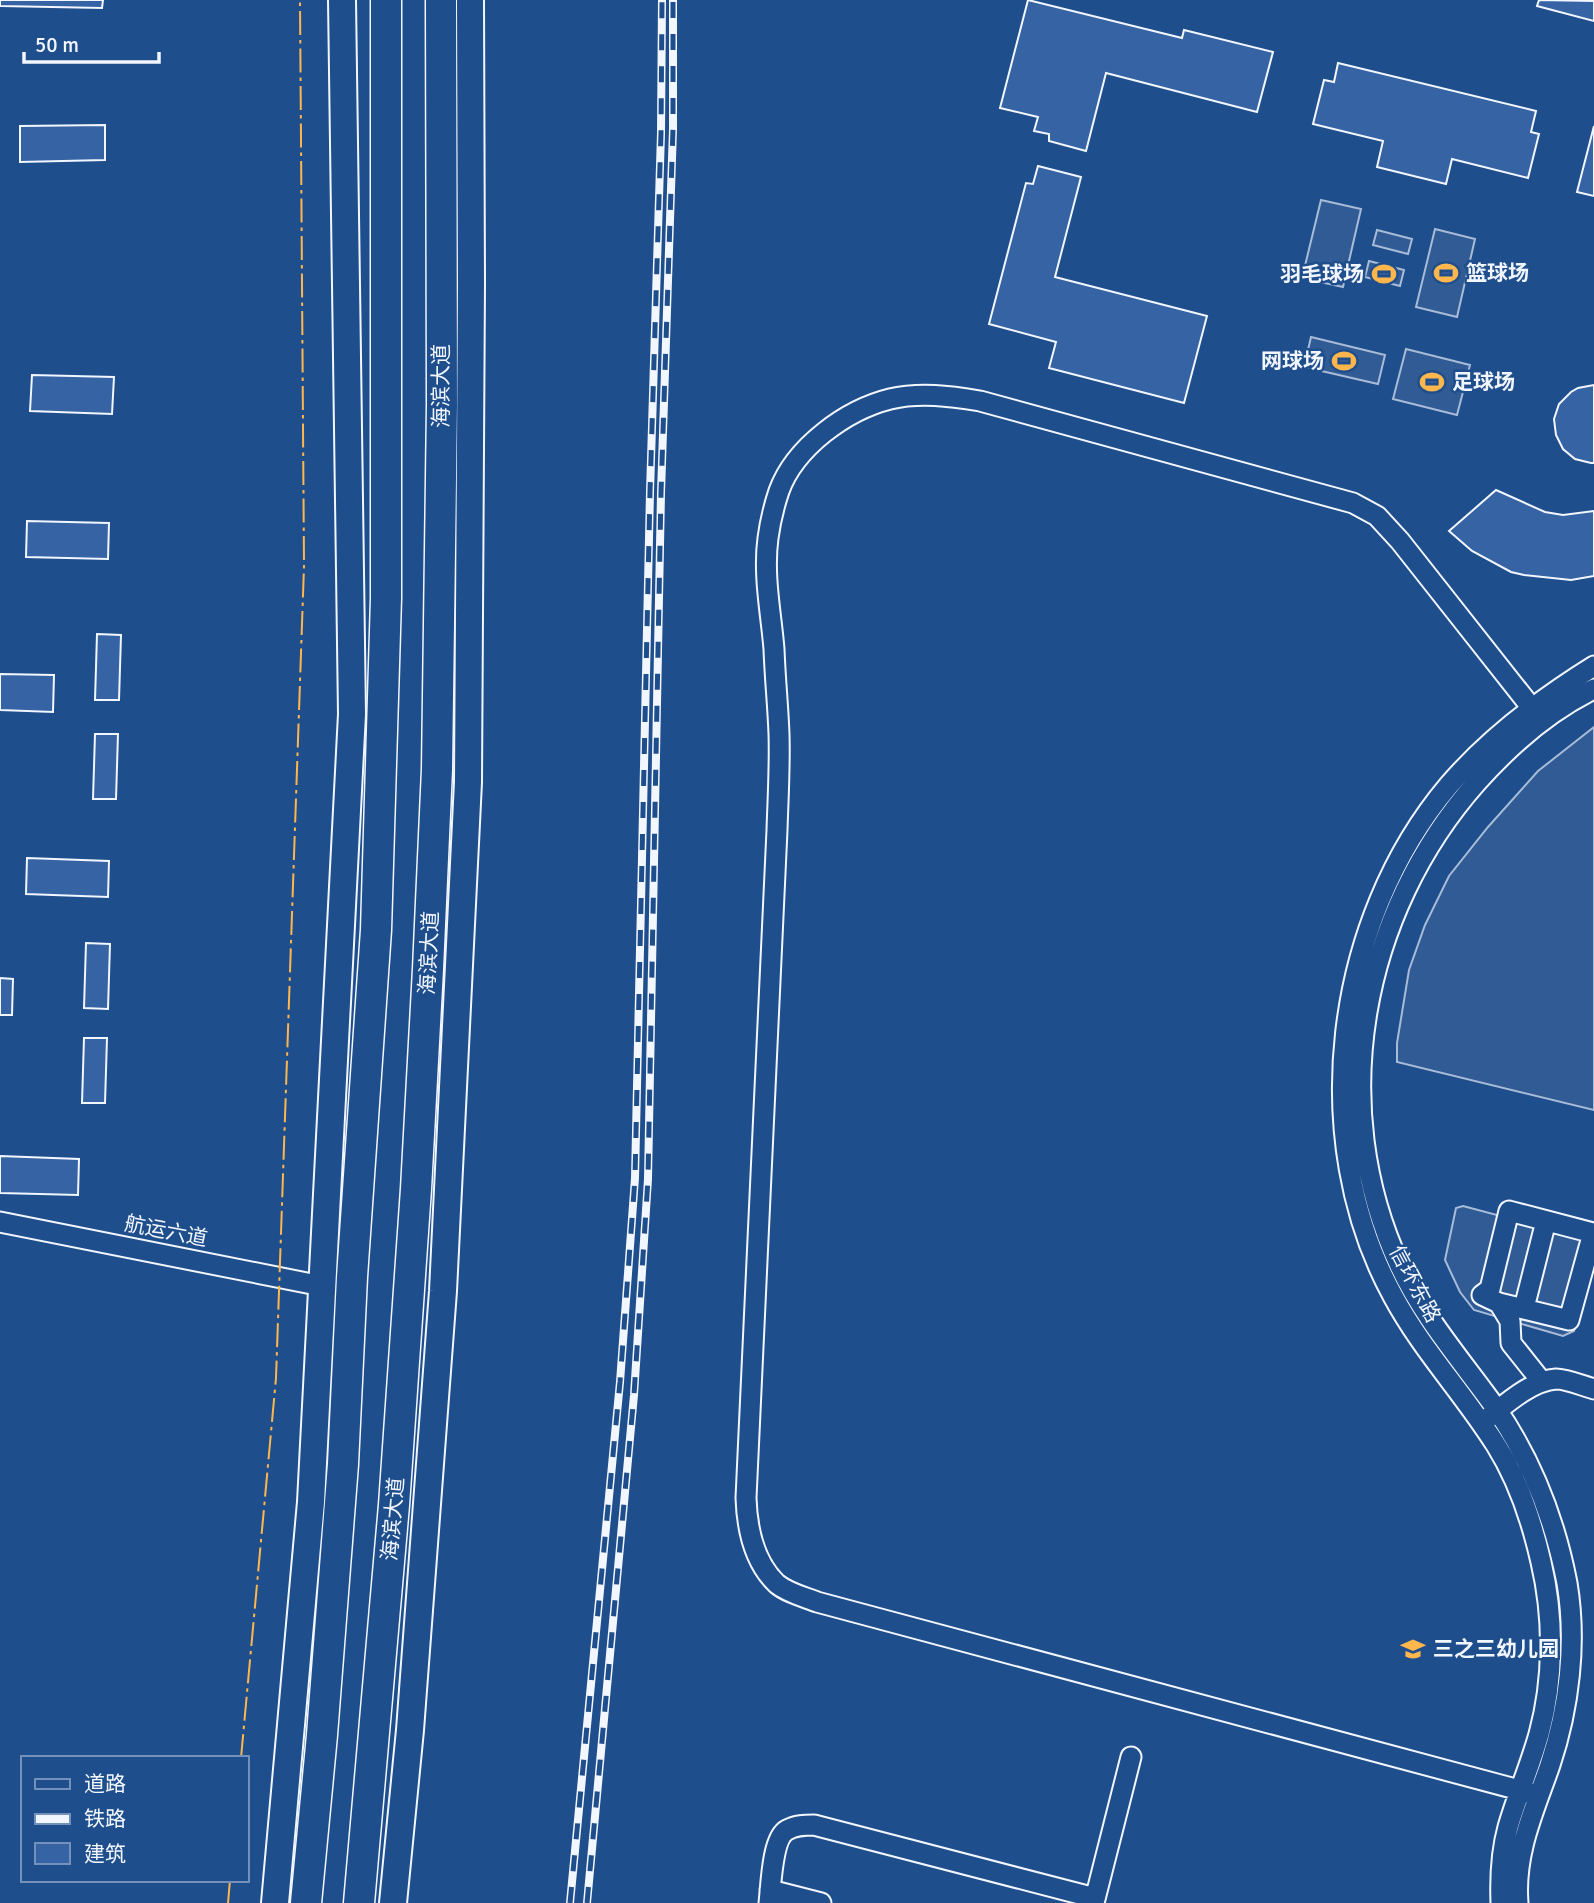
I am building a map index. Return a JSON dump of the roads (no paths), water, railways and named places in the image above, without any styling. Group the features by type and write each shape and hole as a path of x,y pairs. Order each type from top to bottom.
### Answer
{"highway":[{"path":"306,1903 343,1464 352,1277 376,930 386,598 386,0"},
{"name":"海滨大道","path":"359,1903 394,1505 429,955 437,769 442,405 441,0"}],"main road":[{"path":"275,1903 311,1502 352,714 342,0"},
{"path":"393,1903 410,1730 442,1304 468,782 470,0"}],"street":[{"path":"1529,1793 817,1602 779,1585 767,1572 751,1539 746,1498 777,830 779,737 771,605 766,572 772,516 780,490 801,457 814,442 859,412 890,399 924,395 980,401 1353,503 1377,516 1400,541 1537,715"},
{"path":"1537,715 1594,666"},
{"path":"1537,715 1594,689"},
{"name":"信环东路","path":"1501,1903 1500,1875 1504,1846 1556,1743 1567,1697 1570,1642 1567,1586 1557,1543 1539,1488 1522,1451 1427,1352 1392,1296 1368,1240 1346,1152 1342,1095 1350,1003 1360,954 1368,927 1391,876 1421,824 1450,784 1492,742 1537,715"},
{"path":"1509,1211 1593,1233 1569,1320 1499,1303 1482,1295 1490,1289 1509,1211"},
{"path":"1524,1308 1546,1221"},
{"name":"航运六道","path":"0,1222 322,1286"},
{"path":"1499,1303 1510,1321 1511,1343 1542,1382"},
{"path":"1489,1417 1542,1382 1558,1379 1594,1389"},
{"path":"821,1903 770,1896 778,1840 785,1830 799,1825 814,1825 1095,1901 1131,1757"},
{"name":"信环东路","path":"1518,1903 1517,1882 1529,1793"}],"railway":[{"path":"570,1903 620,1382 635,1178 662,0"},
{"path":"587,1903 634,1395 648,1179 661,493 673,129 673,0"}],"place":[{"name":"篮球场","path":"1446,273"},
{"name":"羽毛球场","path":"1384,274"},
{"name":"网球场","path":"1344,361"},
{"name":"足球场","path":"1432,382"},
{"name":"三之三幼儿园","path":"1413,1649"}]}
